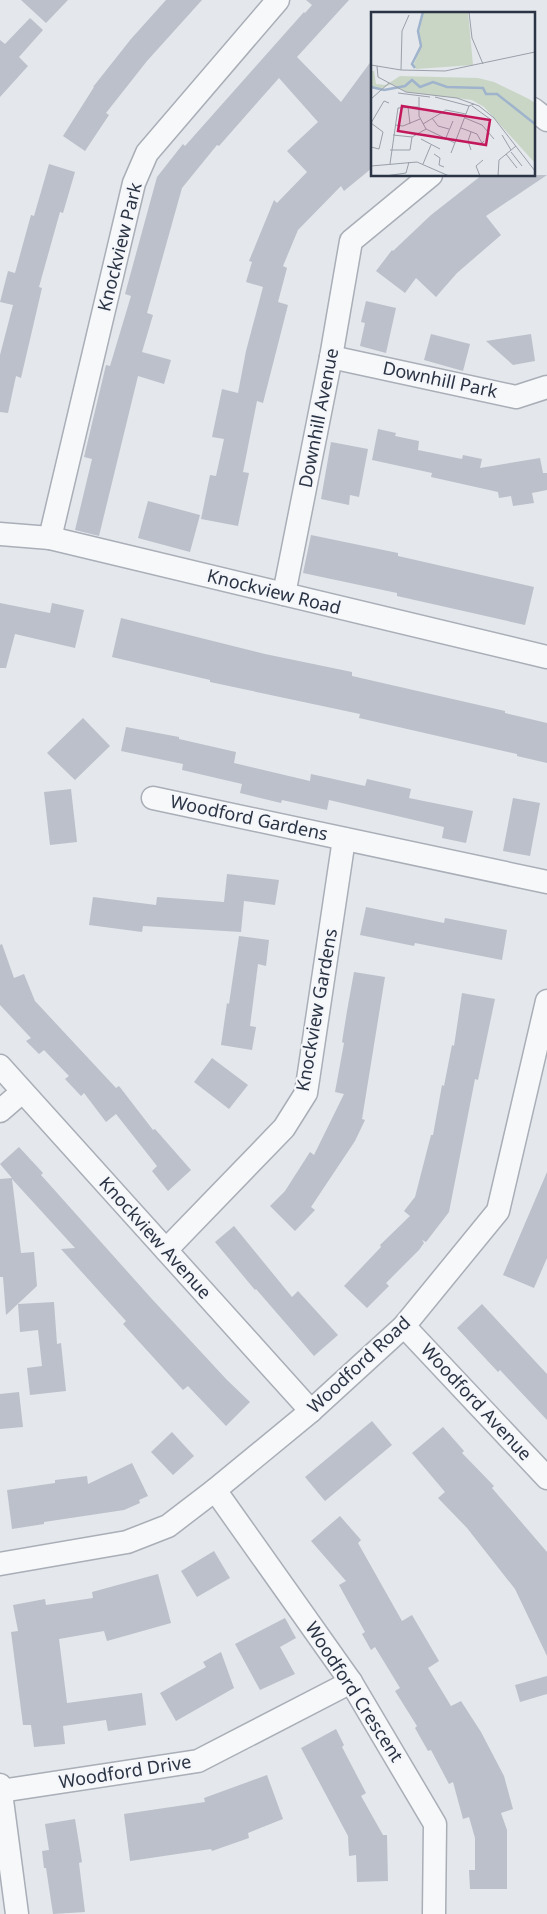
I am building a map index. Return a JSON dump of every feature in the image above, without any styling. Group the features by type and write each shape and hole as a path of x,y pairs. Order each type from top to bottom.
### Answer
{"street":[{"name":"Knockview Park","path":"50,538 134,183 147,153 278,0"},
{"path":"534,111 547,120"},
{"name":"Downhill Avenue","path":"284,594 331,357 351,241 430,176"},
{"name":"Downhill Park","path":"331,357 516,397 547,387"},
{"name":"Knockview Road","path":"0,534 50,538 547,657"},
{"name":"Woodford Gardens","path":"153,798 547,882"},
{"name":"Knockview Gardens","path":"166,1250 284,1128 306,1093 344,839"},
{"name":"Woodford Road","path":"0,1564 127,1542 168,1526 311,1411 404,1326 498,1210 547,1001"},
{"name":"Knockview Avenue","path":"0,1066 311,1411"},
{"path":"0,1111 22,1092"},
{"name":"Woodford Avenue","path":"404,1326 547,1478"},
{"name":"Woodford Crescent","path":"215,1490 351,1682 435,1824 434,1914"},
{"name":"Woodford Drive","path":"0,1788 198,1761 351,1682"},
{"path":"0,1788 17,1914"}],"building":[{"path":"21,0 68,0 46,23"},
{"path":"166,0 202,0 147,61 106,113 109,115 85,151 63,136 93,87 131,39"},
{"path":"306,0 349,0 297,57 341,102 371,61 371,169 344,191 341,186 298,230 283,266 287,268 278,302 288,305 263,403 257,401 243,472 249,473 238,526 201,519 210,475 216,476 224,439 212,437 222,389 238,393 246,351 263,287 246,282 252,262 249,261 274,200 277,203 307,172 287,151 318,122 279,78 219,146 217,145 182,188 147,313 153,315 142,352 171,360 164,384 138,376 99,536 75,530 92,459 84,457 106,365 110,366 131,296 125,294 157,177 183,144 185,146 312,5"},
{"path":"30,18 43,30 19,57 28,66 0,97 0,40 5,44"},
{"path":"49,164 75,172 63,213 60,212 39,287 42,288 21,378 16,376 8,413 0,412 0,355 13,305 0,302 8,271 15,273 31,215 34,216"},
{"path":"547,175 486,216 501,235 457,273 436,297 416,278 405,293 376,271 392,250 431,215 481,176"},
{"path":"366,301 396,308 386,353 360,346 365,323 361,322"},
{"path":"431,334 470,344 463,371 424,360"},
{"path":"531,334 535,361 513,365 486,341"},
{"path":"378,429 396,433 395,436 419,441 418,450 462,459 463,455 482,459 480,468 540,458 543,473 547,473 547,490 532,493 534,503 513,506 511,496 499,498 498,492 431,477 432,473 372,460"},
{"path":"331,442 368,449 359,497 350,495 349,505 321,499"},
{"path":"148,501 200,515 190,552 138,538"},
{"path":"311,535 398,553 398,556 534,587 525,625 397,596 397,593 303,573"},
{"path":"0,603 50,613 52,603 84,610 75,648 15,634 6,668 0,668"},
{"path":"121,618 265,654 352,672 352,676 505,711 505,713 547,723 547,763 517,756 517,754 359,718 360,714 210,682 210,680 112,657"},
{"path":"83,718 110,746 75,780 47,753"},
{"path":"126,727 179,737 179,739 236,752 234,763 310,781 311,774 365,786 367,779 411,789 409,798 473,811 466,843 442,838 444,827 329,800 327,810 282,800 281,803 240,793 242,784 182,770 183,764 121,751"},
{"path":"71,789 77,842 50,845 44,792"},
{"path":"513,798 540,803 530,856 503,851"},
{"path":"227,874 279,880 275,905 244,901 241,932 143,926 142,932 89,925 93,897 156,905 157,897 224,902"},
{"path":"366,907 444,923 445,918 507,930 502,960 415,943 414,946 360,935"},
{"path":"239,936 269,940 266,966 258,964 250,1026 256,1027 252,1050 221,1045"},
{"path":"2,944 14,978 24,974 35,1001 116,1088 119,1086 153,1130 155,1129 191,1170 168,1191 152,1171 157,1166 116,1114 106,1122 84,1093 81,1096 65,1079 69,1076 44,1050 39,1054 26,1041 31,1038 0,1005 0,945"},
{"path":"354,972 385,977 362,1119 365,1120 355,1141 311,1207 315,1210 295,1231 270,1206 285,1191 310,1152 314,1155 344,1094 335,1092"},
{"path":"462,993 495,999 478,1080 475,1079 449,1212 426,1242 422,1240 424,1243 419,1250 386,1283 389,1286 367,1308 344,1286 381,1247 380,1245 410,1216 404,1211 415,1197 431,1135 433,1135 442,1085 444,1086 452,1045 454,1046"},
{"path":"212,1058 248,1085 229,1109 194,1082"},
{"path":"19,1147 43,1173 41,1175 151,1298 250,1402 226,1426 188,1386 183,1390 123,1324 126,1321 61,1249 75,1248 12,1179 21,1253 34,1252 37,1286 6,1315 3,1277 0,1277 0,1179 12,1178 0,1164"},
{"path":"547,1172 547,1258 534,1288 503,1275"},
{"path":"234,1226 292,1297 298,1291 338,1335 314,1356 215,1242"},
{"path":"54,1302 57,1344 61,1343 66,1391 30,1395 27,1368 42,1366 38,1330 20,1332 18,1304"},
{"path":"482,1304 547,1374 547,1420 457,1328"},
{"path":"19,1392 23,1427 0,1429 0,1394"},
{"path":"372,1421 392,1445 325,1501 305,1477"},
{"path":"443,1427 464,1451 462,1453 494,1486 492,1488 547,1552 547,1656 515,1589 467,1528 438,1498 445,1492 412,1453"},
{"path":"172,1432 194,1456 173,1475 151,1452"},
{"path":"132,1463 148,1496 139,1500 140,1503 124,1510 44,1522 44,1524 12,1529 7,1490 55,1483 55,1480 87,1476 88,1484"},
{"path":"340,1516 361,1540 358,1543 402,1621 412,1615 439,1661 428,1668 451,1706 461,1701 481,1732 504,1776 513,1809 501,1813 507,1830 507,1889 470,1889 469,1870 475,1870 475,1838 469,1817 463,1819 453,1782 449,1784 431,1750 428,1751 415,1728 417,1726 395,1691 400,1688 375,1647 371,1650 362,1634 365,1632 339,1585 346,1581 311,1541"},
{"path":"214,1551 230,1578 197,1597 181,1571"},
{"path":"158,1574 171,1623 107,1641 104,1631 59,1639 67,1703 142,1693 146,1725 108,1731 106,1720 63,1726 65,1744 34,1747 31,1725 23,1725 11,1632 18,1631 13,1605 45,1599 46,1605 93,1598 92,1592"},
{"path":"285,1618 296,1638 280,1647 295,1674 260,1690 235,1644"},
{"path":"221,1652 234,1688 176,1721 160,1693 206,1667 203,1662"},
{"path":"547,1676 547,1694 520,1702 515,1685"},
{"path":"336,1729 344,1745 342,1747 366,1793 361,1796 383,1835 387,1835 388,1881 357,1882 356,1855 349,1856 348,1836 301,1748"},
{"path":"267,1775 283,1819 248,1833 249,1838 212,1851 211,1849 130,1861 124,1814 205,1802 204,1798"},
{"path":"75,1819 82,1862 79,1863 85,1912 53,1914 42,1851 49,1850 45,1824"}]}
